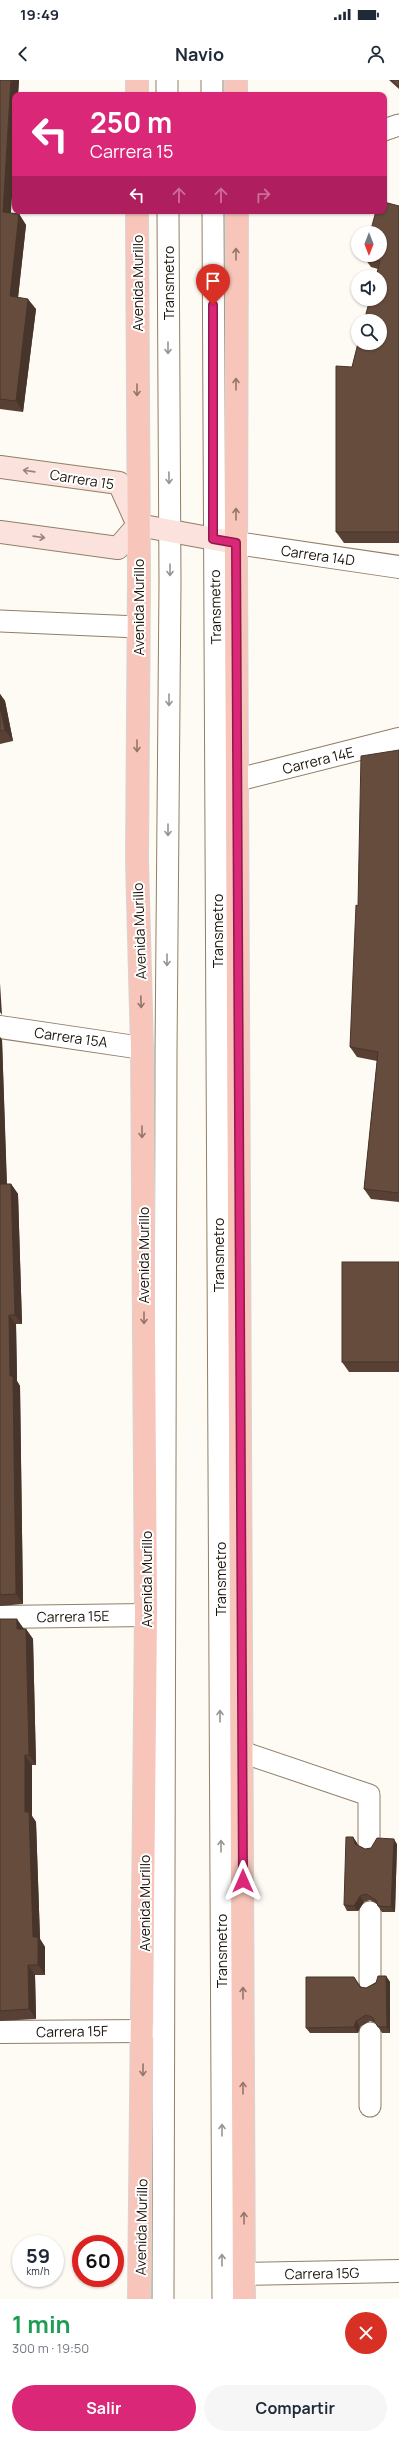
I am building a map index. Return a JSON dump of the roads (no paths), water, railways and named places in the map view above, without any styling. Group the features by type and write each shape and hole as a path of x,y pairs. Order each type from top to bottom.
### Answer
{"main road":[{"path":"136,80 137,92"},
{"path":"236,80 236,92"},
{"name":"Avenida Murillo","path":"137,214 138,627 136,861 142,1048 146,1615 144,2031 139,2299"},
{"path":"236,214 236,543 244,2299"},
{"name":"Carrera 15","path":"0,467 119,483 138,525"},
{"path":"0,532 118,548 138,525 236,543"}],"street":[{"name":"Carrera 14D","path":"236,543 399,567"},
{"name":"Carrera 14E","path":"237,780 399,739"},
{"name":"Carrera 15A","path":"0,1027 142,1048"},
{"name":"Carrera 15E","path":"0,1617 146,1615"},
{"name":"Carrera 15F","path":"0,2032 144,2031"},
{"name":"Carrera 15G","path":"244,2274 399,2271"}],"lane":[{"path":"167,80 167,92"},
{"path":"212,80 212,92"},
{"path":"387,129 399,126"},
{"name":"Transmetro","path":"163,2299 170,531 168,214"},
{"name":"Transmetro","path":"213,214 213,539 216,591 223,2299"},
{"path":"0,621 138,627"},
{"path":"242,1752 369,1795 369,1843"},
{"path":"370,1912 370,1982"},
{"path":"370,2032 370,2106"}]}
